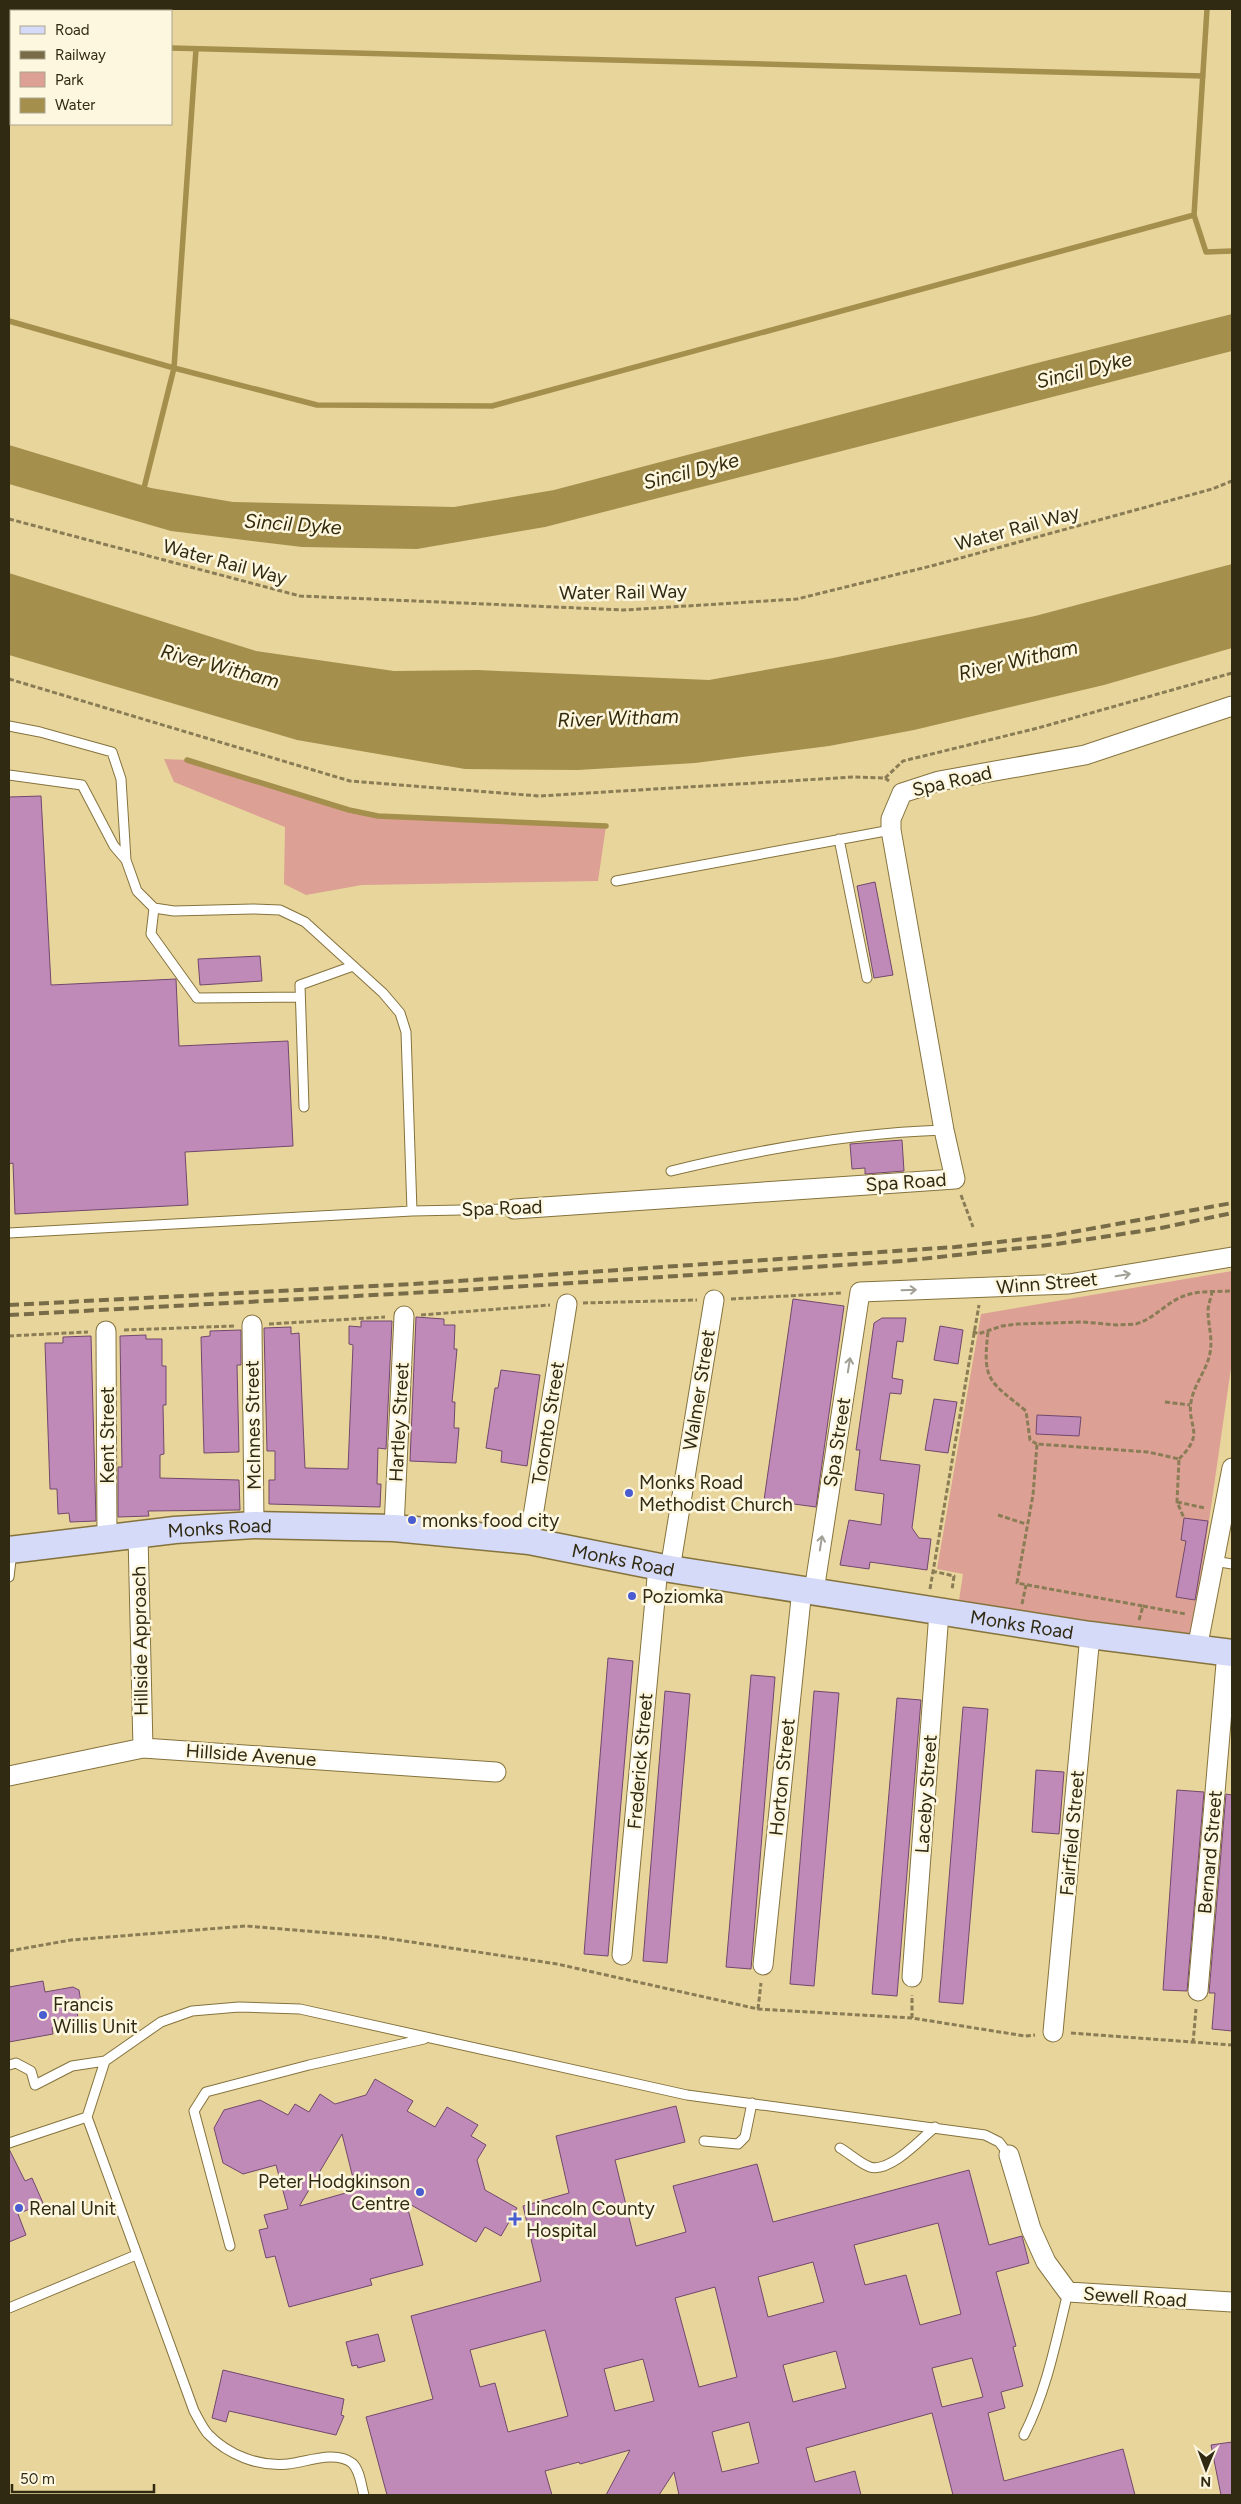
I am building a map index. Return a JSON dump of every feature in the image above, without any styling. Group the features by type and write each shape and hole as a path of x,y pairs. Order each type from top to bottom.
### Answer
{"main road":[{"name":"Monks Road","path":"10,1550 107,1538 254,1525 394,1528 529,1541 664,1568 1090,1634 1230,1652"}],"street":[{"name":"Spa Road","path":"514,1209 955,1179 944,1130 891,830 891,819 902,793 939,781 1085,755 1232,706"},
{"name":"Winn Street","path":"860,1292 1069,1284 1232,1257"},
{"name":"Spa Street","path":"808,1590 860,1292"},
{"name":"Walmer Street","path":"664,1568 714,1300"},
{"name":"Toronto Street","path":"529,1541 567,1304"},
{"name":"Hartley Street","path":"394,1528 404,1316"},
{"name":"McInnes Street","path":"252,1325 254,1525"},
{"name":"Kent Street","path":"106,1331 107,1538"},
{"path":"1197,1649 1203,1617 1223,1562 1224,1512 1232,1468"},
{"name":"Hillside Approach","path":"138,1535 143,1748"},
{"name":"Frederick Street","path":"622,1955 664,1568"},
{"name":"Horton Street","path":"763,1965 808,1590"},
{"name":"Laceby Street","path":"912,1977 944,1612"},
{"name":"Fairfield Street","path":"1053,2032 1090,1634"},
{"name":"Bernard Street","path":"1198,1991 1230,1652"},
{"name":"Hillside Avenue","path":"9,1776 143,1748 496,1772"},
{"name":"Sewell Road","path":"1009,2155 1031,2229 1046,2262 1068,2292 1232,2302"}],"lane":[{"path":"9,726 40,732 112,752 121,779 126,860 137,891 154,908 174,911 280,910 305,922 400,1013 406,1032 412,1211"},
{"path":"9,775 82,785 114,846 126,860"},
{"path":"616,881 891,830"},
{"path":"839,840 866,978"},
{"path":"154,908 151,934 197,998 299,997"},
{"path":"304,1107 300,985 353,966"},
{"path":"671,1171 714,1160 842,1137 944,1130"},
{"name":"Spa Road","path":"9,1233 412,1211 514,1209"},
{"path":"9,1577 10,1550"},
{"path":"9,2065 16,2063 30,2071 35,2085 72,2066 105,2061 161,2022 192,2012 239,2007 300,2009 687,2095 985,2135 999,2142 1009,2155"},
{"path":"230,2246 194,2111 206,2092 308,2065 426,2038"},
{"path":"105,2061 87,2117 181,2380 206,2432 220,2445 262,2464 287,2464 318,2459 342,2458 352,2463 357,2470 364,2495"},
{"path":"704,2141 738,2144 745,2137 752,2103"},
{"path":"9,2143 87,2117"},
{"path":"840,2148 870,2167 879,2168 897,2160 935,2127"},
{"path":"9,2308 136,2255"},
{"path":"1024,2434 1036,2412 1051,2365 1068,2292"}],"path":[{"name":"Water Rail Way","path":"9,520 300,596 624,610 797,599 935,565 1212,489 1232,481"},
{"path":"885,778 903,761 1038,728 1232,673"},
{"path":"9,679 350,781 539,796 844,778 885,778 902,793"},
{"path":"955,1179 973,1227"},
{"path":"944,1612 954,1576 932,1572 982,1288"},
{"path":"974,1331 978,1334 1002,1326 1043,1323 1136,1324 1150,1320 1179,1298 1195,1292 1232,1291"},
{"path":"9,1336 252,1325 567,1304 714,1300 860,1292"},
{"path":"1184,1518 1177,1502 1179,1459 1194,1438 1190,1405 1193,1392 1210,1354 1211,1331 1208,1311 1212,1292"},
{"path":"988,1332 985,1359 988,1375 999,1389 1026,1411 1030,1440 1037,1444 1148,1452 1179,1459"},
{"path":"1165,1402 1190,1405"},
{"path":"1037,1444 1033,1496 1026,1524 1017,1583 1203,1617"},
{"path":"1177,1502 1224,1512"},
{"path":"998,1515 1026,1524"},
{"path":"1135,1640 1143,1606"},
{"path":"9,1951 71,1940 246,1926 378,1937 557,1964 758,2009 912,2018 1025,2036 1053,2032 1232,2045"},
{"path":"758,2009 763,1965"},
{"path":"1193,2043 1198,1991"}],"green space":[{"path":"164,759 187,760 349,810 378,816 606,826 598,881 362,885 306,895 284,884 285,827 174,782"},
{"path":"1232,1271 1232,1361 1192,1639 958,1607 963,1574 937,1569 981,1314"}],"water":[{"name":"Sincil Dyke","path":"1232,314 1232,351 545,527 417,549 302,547 171,531 9,484 9,445 151,488 233,502 454,507 554,490"},
{"name":"River Witham","path":"1232,564 1232,648 1104,685 914,730 829,746 695,763 578,770 465,769 297,740 9,655 9,573 256,651 394,671 478,670 709,680 833,658 1035,616"}],"building":[{"path":"41,796 51,985 176,979 179,1046 288,1041 293,1146 185,1152 188,1205 15,1214 13,1163 9,1164 9,797"},
{"path":"875,882 893,975 874,978 857,886"},
{"path":"260,956 262,981 200,985 198,959"},
{"path":"902,1140 904,1171 865,1174 865,1168 852,1169 850,1144"},
{"path":"793,1299 844,1306 816,1507 764,1500"},
{"path":"416,1317 444,1319 444,1325 455,1325 454,1349 457,1349 452,1402 455,1402 454,1428 459,1428 456,1463 410,1461"},
{"path":"882,1318 906,1318 903,1342 897,1341 892,1378 903,1380 901,1394 890,1393 880,1460 920,1465 912,1528 919,1538 931,1539 927,1570 870,1562 869,1569 840,1565 849,1520 881,1525 884,1494 855,1490 860,1450 856,1450 874,1323"},
{"path":"361,1321 392,1321 386,1449 378,1448 377,1484 381,1484 380,1507 269,1504 269,1480 275,1480 275,1451 267,1451 264,1328 291,1327 291,1334 299,1333 305,1468 348,1469 353,1345 349,1344 349,1326 361,1327"},
{"path":"940,1326 963,1330 958,1364 934,1360"},
{"path":"241,1330 241,1365 237,1365 239,1452 204,1453 201,1337 210,1336 210,1331"},
{"path":"146,1335 146,1339 162,1339 162,1366 166,1366 166,1405 163,1405 164,1454 160,1455 160,1478 239,1480 240,1510 148,1511 149,1516 118,1517 118,1467 122,1467 120,1336"},
{"path":"91,1336 96,1521 70,1522 69,1513 58,1514 57,1489 50,1489 45,1343 63,1343 63,1337"},
{"path":"501,1370 540,1375 527,1466 501,1462 502,1451 486,1448 495,1388 498,1388"},
{"path":"934,1399 957,1402 948,1453 925,1450"},
{"path":"1037,1415 1081,1417 1079,1436 1036,1434"},
{"path":"1184,1518 1208,1521 1195,1600 1176,1597 1186,1541 1181,1540"},
{"path":"608,1658 633,1661 608,1956 584,1954"},
{"path":"751,1675 775,1677 751,1969 726,1967"},
{"path":"665,1691 690,1694 667,1963 643,1961"},
{"path":"814,1691 839,1693 814,1986 790,1984"},
{"path":"897,1698 921,1700 897,1996 872,1994"},
{"path":"963,1707 988,1709 963,2004 939,2002"},
{"path":"1036,1770 1064,1772 1059,1834 1032,1832"},
{"path":"1177,1790 1204,1792 1187,1991 1163,1990"},
{"path":"1226,1794 1232,1795 1232,2031 1212,2029 1215,1993 1209,1993"},
{"name":"Francis Willis Unit","path":"43,1981 45,1992 73,1987 79,1990 81,2003 76,2007 79,2023 52,2028 53,2034 9,2042 9,1987"},
{"name":"Peter Hodgkinson Centre","path":"375,2079 413,2101 407,2111 435,2127 447,2107 478,2125 471,2136 486,2145 477,2160 485,2190 517,2208 501,2236 485,2227 476,2242 406,2202 423,2265 370,2279 372,2285 289,2307 275,2256 266,2258 259,2230 268,2228 264,2215 288,2209 276,2165 243,2174 223,2163 214,2128 224,2110 260,2100 288,2115 295,2104 309,2112 320,2094 335,2104 366,2095","holes":["342,2134 356,2190 300,2206"]},
{"path":"676,2106 685,2142 615,2160 636,2246 686,2232 673,2186 757,2164 773,2222 969,2170 989,2245 1022,2236 1029,2263 996,2272 1016,2346 1013,2347 1023,2386 1001,2392 1005,2408 988,2413 1004,2481 1123,2449 1135,2495 953,2495 932,2413 806,2448 815,2482 855,2471 861,2495 679,2495 674,2472 659,2495 606,2495 630,2450 580,2464 579,2462 545,2471 552,2495 387,2495 366,2417 433,2399 411,2316 541,2281 523,2206 569,2193 556,2136","holes":["938,2223 961,2314 920,2325 906,2275 865,2285 854,2245","813,2262 824,2302 768,2317 758,2277","715,2287 737,2377 699,2387 675,2298","545,2330 568,2416 508,2432 495,2383 480,2387 470,2350","836,2351 846,2388 793,2402 783,2365","972,2358 983,2397 942,2407 932,2368","643,2359 654,2401 615,2411 604,2369","749,2422 759,2463 722,2472 712,2432"]},
{"name":"Renal Unit","path":"9,2149 25,2181 32,2178 43,2203 18,2214 26,2235 9,2242"},
{"path":"378,2334 385,2361 358,2368 357,2365 352,2366 346,2342"},
{"path":"223,2370 344,2399 341,2415 344,2416 336,2435 229,2411 226,2422 212,2418"},
{"path":"1232,2442 1232,2495 1221,2495 1211,2445"}],"waterway":[{"path":"1207,9 1194,215 1206,252 1232,251"},
{"path":"172,48 1203,76"},
{"path":"143,492 174,368 196,49"},
{"path":"9,321 174,368 317,405 492,406 1194,215"},
{"path":"187,760 349,810 378,816 606,826"}],"railway":[{"path":"9,1305 413,1284 955,1247 1051,1236 1232,1203"},
{"path":"9,1315 466,1290 903,1261 1057,1244 1161,1228 1232,1213"}],"place":[{"name":"Monks Road Methodist Church","path":"629,1493"},
{"name":"monks food city","path":"412,1520"},
{"name":"Poziomka","path":"632,1596"},
{"name":"Francis Willis Unit","path":"43,2015"},
{"name":"Peter Hodgkinson Centre","path":"420,2192"},
{"name":"Renal Unit","path":"19,2208"},
{"name":"Lincoln County Hospital","path":"515,2219"}]}
